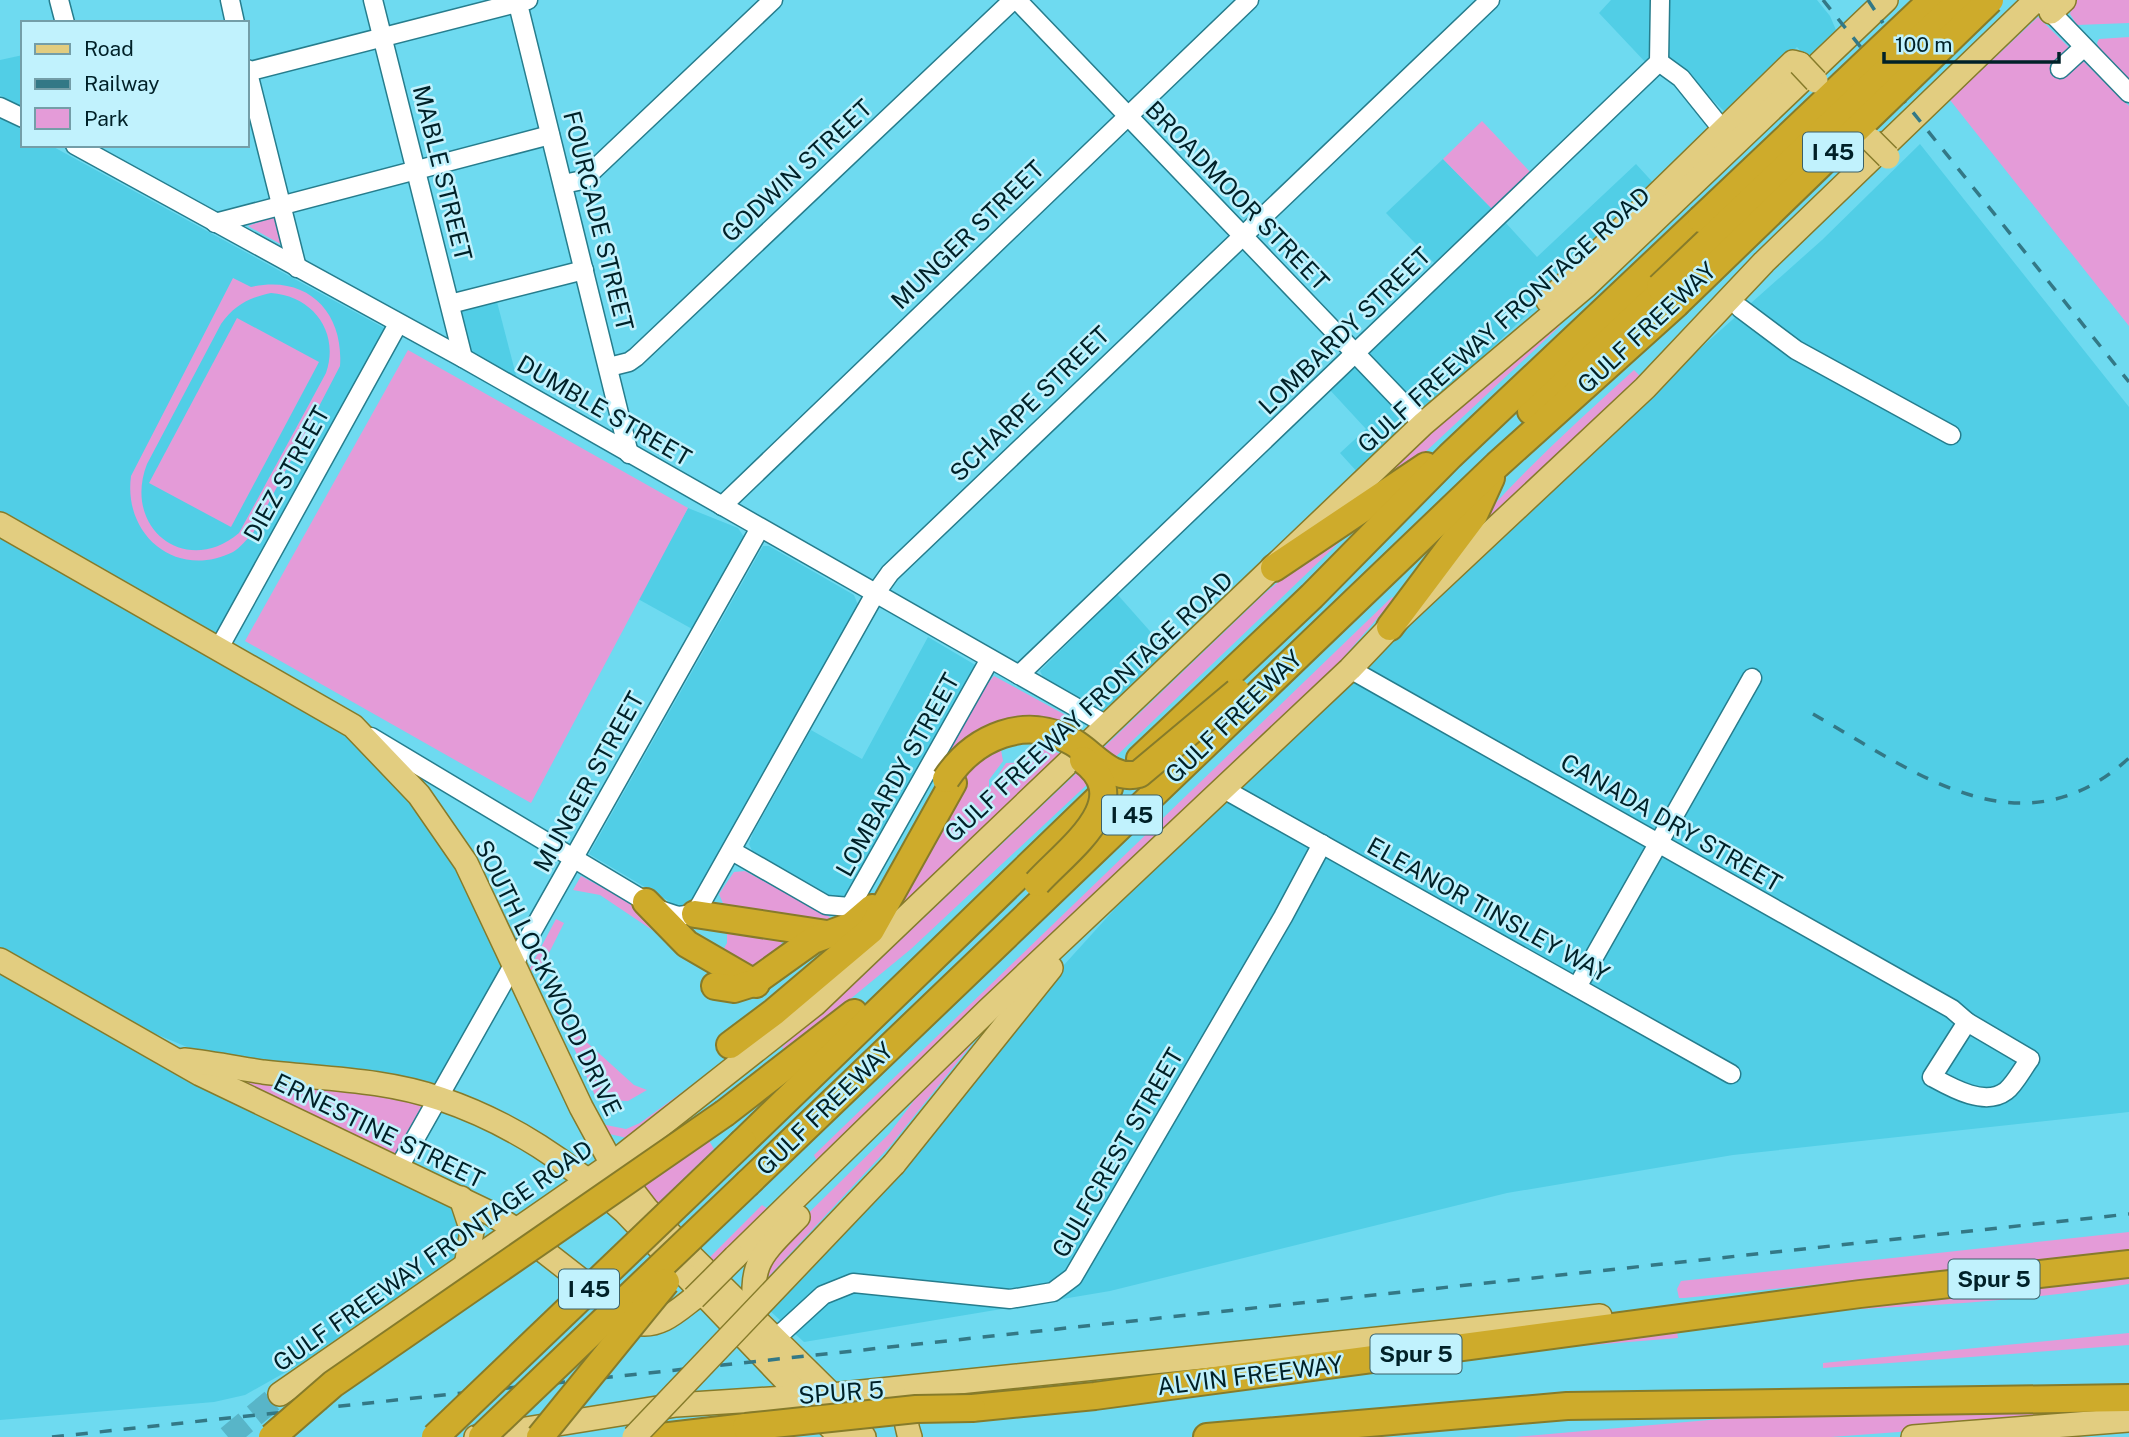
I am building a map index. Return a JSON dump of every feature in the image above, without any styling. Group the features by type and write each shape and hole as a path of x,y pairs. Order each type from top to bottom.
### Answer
{"highway":[{"name":"GULF FREEWAY","path":"435,1437 756,1153 1497,465 1932,0"},
{"name":"GULF FREEWAY","path":"457,1437 1961,0"},
{"name":"GULF FREEWAY","path":"482,1437 748,1184 756,1153 914,974 1312,596 1450,456 1661,288 1990,0"},
{"path":"1274,568 1423,467 1450,456"},
{"path":"1390,626 1474,515 1497,465"},
{"path":"715,986 734,989 753,983 802,947 827,933 851,926 870,911 967,752 982,741 1013,730 1043,730 1072,741 1121,776 1139,774 1237,692"},
{"path":"730,1045 774,1012 871,930 882,914 949,781 978,754 994,745 1022,739 1045,740 1058,745 1093,770 1105,789 1102,809 1037,883"},
{"path":"646,902 687,943 753,983 765,986 787,984 819,974"},
{"path":"695,914 827,933"},
{"path":"774,1012 802,947"},
{"path":"272,1437 333,1384 725,1114 873,998 914,974"},
{"path":"540,1437 748,1184"},
{"name":"Spur 5","path":"1860,1294 2129,1264"},
{"name":"ALVIN FREEWAY","path":"972,1408 1095,1396 1737,1313 1860,1294"},
{"path":"1207,1437 1567,1406 2129,1398"},
{"path":"661,1437 942,1407 972,1408"},
{"path":"780,1437 972,1408"}],"main road":[{"name":"GULF FREEWAY FRONTAGE ROAD","path":"280,1394 612,1164 815,1004 1423,424 1586,286 1886,0"},
{"path":"756,1320 753,1282 759,1259 856,1158 927,1072 988,1010 1350,668 1390,626 1675,359 1764,262 2047,4"},
{"path":"1479,375 1555,294 1793,62 1808,72 1888,157 1887,164 1740,309 1675,359"},
{"name":"SOUTH LOCKWOOD DRIVE","path":"0,524 353,726 419,795 466,863 581,1107 612,1164 646,1208 687,1252 832,1395 864,1437"},
{"path":"634,1437 894,1164 1102,905"},
{"name":"ERNESTINE STREET","path":"0,960 200,1074 461,1198 518,1231 636,1323 648,1325 663,1320 694,1298 927,1072"},
{"name":"ERNESTINE STREET","path":"174,1059 264,1072 355,1080 439,1098 490,1117 545,1148 588,1179"},
{"path":"588,1179 625,1212 840,1437"},
{"path":"461,1198 472,1231 466,1266"},
{"name":"Spur 5","path":"473,1437 676,1405 832,1395 1844,1290 1860,1294"},
{"path":"909,1437 906,1427 908,1404 917,1391 930,1385"},
{"path":"1913,1437 2129,1420"}],"street":[{"path":"59,0 64,21"},
{"path":"230,0 235,21"},
{"name":"MABLE STREET","path":"373,0 463,358"},
{"path":"564,184 583,180 773,0"},
{"name":"BROADMOOR STREET","path":"1015,0 1423,424"},
{"name":"GODWIN STREET","path":"609,367 636,357 1015,0"},
{"name":"MUNGER STREET","path":"722,506 1249,0"},
{"name":"SCHARPE STREET","path":"695,914 875,594 890,573 1490,0"},
{"path":"1660,0 1659,62 1681,78 1705,104 1722,129"},
{"path":"248,71 521,1"},
{"name":"FOURCADE STREET","path":"521,1 550,135 629,454"},
{"path":"2047,4 2129,93"},
{"path":"2060,69 2084,47"},
{"name":"LOMBARDY STREET","path":"1019,675 1659,62"},
{"path":"248,75 297,268"},
{"path":"0,107 21,117"},
{"path":"215,223 550,135"},
{"name":"DUMBLE STREET","path":"79,147 463,358 1107,725"},
{"path":"450,304 584,270"},
{"path":"1740,309 1796,350 1951,435"},
{"name":"DIEZ STREET","path":"219,648 398,324"},
{"name":"MUNGER STREET","path":"398,1169 760,528"},
{"name":"LOMBARDY STREET","path":"732,850 826,905 850,907 990,659"},
{"name":"CANADA DRY STREET","path":"1350,668 1952,1009 1967,1022 2029,1059 2006,1091 1985,1097 1956,1090 1933,1077 1967,1022"},
{"path":"1577,988 1752,678"},
{"path":"353,726 646,902 670,914 695,914"},
{"name":"ELEANOR TINSLEY WAY","path":"1222,788 1731,1074"},
{"name":"GULFCREST STREET","path":"775,1339 823,1295 853,1283 1010,1299 1053,1292 1073,1277 1283,917 1322,844"}],"shaded area":[{"path":"1611,0 1651,0 1648,65 1599,13"},
{"path":"1665,0 1817,0 1830,16 1836,30 1807,58 1797,47 1732,112 1726,113 1667,56"},
{"path":"21,55 21,107 0,95 0,60"},
{"path":"0,118 21,129 21,147 54,147 386,329 215,638 0,515"},
{"path":"1920,144 2129,407 2129,1112 1733,1155 1507,1193 1110,1291 804,1342 769,1310 895,1179 1063,966 1141,880 1695,353 1822,240"},
{"path":"1443,159 1495,212 1439,268 1386,213"},
{"path":"1636,164 1658,188 1360,475 1340,453 1366,429 1330,390 1505,222 1537,257"},
{"path":"496,298 517,379 470,352 458,311"},
{"path":"688,508 738,528 744,537 694,630 638,599"},
{"path":"0,536 317,717 351,740 394,778 464,873 506,963 435,1086 211,1057 115,1017 0,953"},
{"path":"763,546 769,546 854,595 858,605 699,890 687,908 682,909 589,854"},
{"path":"1117,594 1172,656 1108,713 1044,679 1040,671"},
{"path":"928,637 977,666 850,898 835,899 753,853 749,844 811,730 862,759"},
{"path":"0,974 102,1032 451,1205 463,1219 464,1246 456,1256 300,1364 245,1395 214,1402 0,1420"}],"green space":[{"path":"2074,0 2129,0 2129,23 2077,25 2070,14"},
{"path":"2038,17 2129,106 2129,326 1950,100"},
{"path":"2129,37 2129,79 2100,51 2097,43 2099,39"},
{"path":"1482,121 1533,175 1495,212 1443,159"},
{"path":"273,217 278,219 284,246 248,226"},
{"path":"233,278 251,287 271,284 289,286 318,301 336,329 340,346 340,366 253,533 241,546 233,552 212,559 192,560 174,556 158,547 145,533 136,517 131,497 131,476","holes":["271,293 286,296 311,309 326,330 329,344 326,373 239,533 219,546 199,550 180,548 164,539 151,526 143,508 142,487 147,464 226,317 255,297"]},
{"path":"237,318 319,362 231,527 149,483"},
{"path":"1555,322 1560,326 1421,456 1378,484 1477,390"},
{"path":"408,350 688,508 531,803 245,641"},
{"path":"1634,370 1643,379 1438,572 1506,491"},
{"path":"1351,531 1108,764 1097,754 1263,595 1296,567"},
{"path":"1392,597 1394,599 1336,666 820,1168 814,1155"},
{"path":"994,676 1071,718 1070,734 1041,726 936,774 981,691"},
{"path":"1047,748 1063,755 866,946 757,1040 627,1138 605,1133 601,1124 626,1129 640,1123 751,1042 862,946 961,780 974,765 1001,750 1003,761 989,780 989,789 1006,763 1026,762 1026,757"},
{"path":"1083,767 1093,779 911,949 786,1052 782,1047 849,989"},
{"path":"745,871 830,917 827,923 725,908 719,894 734,872"},
{"path":"581,876 635,905 664,938 600,895 573,890"},
{"path":"556,919 564,923 540,971 529,970"},
{"path":"727,929 782,940 781,948 755,973 723,950 727,943"},
{"path":"555,1005 570,1027 634,1085 647,1090 628,1101 597,1100"},
{"path":"968,1041 972,1044 890,1146 759,1287 775,1246 889,1134 927,1083"},
{"path":"204,1069 374,1091 422,1105 422,1113 392,1162"},
{"path":"708,1139 714,1149 655,1206 640,1188"},
{"path":"762,1205 771,1211 711,1265 706,1261"},
{"path":"2129,1232 2129,1253 1684,1298 1679,1298 1677,1289 1681,1281"},
{"path":"2129,1268 2129,1284 2073,1292 1960,1303 1675,1319 1678,1338 1271,1371 1270,1363 1722,1309"},
{"path":"2129,1333 2129,1345 1823,1368 1823,1363"},
{"path":"2129,1407 2129,1415 1831,1437 1515,1437 1766,1415"}],"tunnel":[{"path":"228,1437 280,1394"}],"railway":[{"path":"1823,0 2129,382"},
{"path":"1868,0 1883,23"},
{"path":"1813,714 1929,779 1969,795 2008,802 2048,801 2089,787 2129,758"},
{"path":"52,1437 2129,1214"}]}
